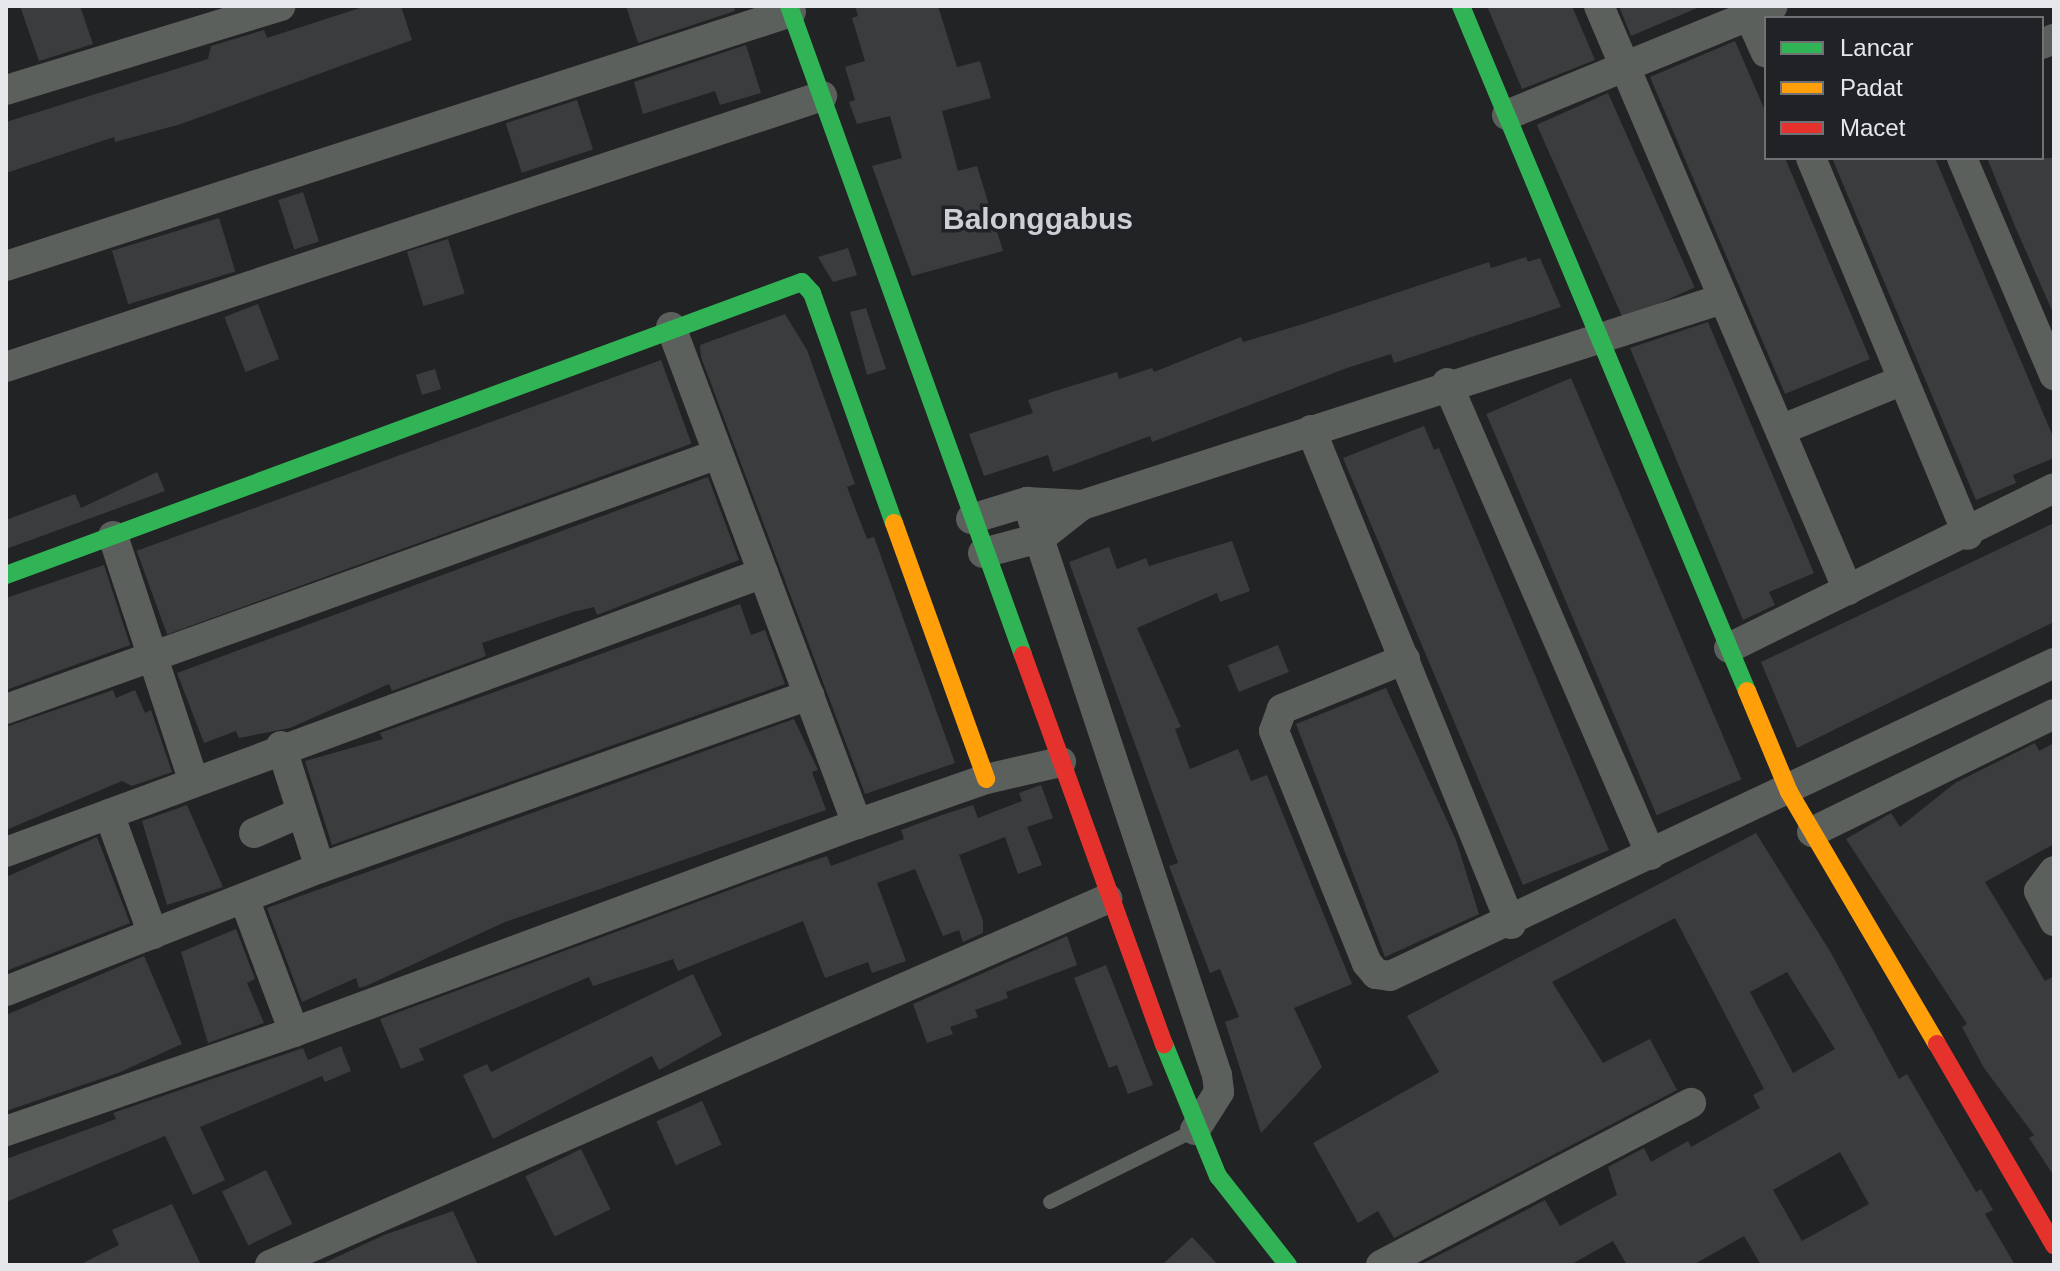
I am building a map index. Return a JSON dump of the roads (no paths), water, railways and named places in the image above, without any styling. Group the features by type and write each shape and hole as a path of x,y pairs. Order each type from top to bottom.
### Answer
{"street":[{"path":"6,90 280,6"},
{"path":"1461,6 1789,792 2054,1245"},
{"path":"1599,6 1722,299 1783,429 1848,590"},
{"path":"6,266 790,9 983,553 1061,762 1107,899 1195,1130 1218,1176 1288,1265"},
{"path":"1507,115 1756,9 1764,44"},
{"path":"6,367 822,96"},
{"path":"1812,160 1968,535"},
{"path":"1963,160 2054,375"},
{"path":"6,575 798,282 809,287 986,779"},
{"path":"983,553 1040,538 1082,505 1447,383 1722,299"},
{"path":"671,327 857,824"},
{"path":"1783,429 1903,380"},
{"path":"1447,383 1651,855"},
{"path":"1311,430 1511,924"},
{"path":"6,709 156,651 718,454"},
{"path":"1729,648 1968,535 2054,488"},
{"path":"971,519 1027,502 1082,505"},
{"path":"1027,502 1217,1075 1219,1092 1195,1130"},
{"path":"113,536 156,651 193,779"},
{"path":"6,852 281,746 763,573"},
{"path":"1405,659 1282,709 1275,719 1277,743 1376,974 1400,973 1511,924 2054,663"},
{"path":"6,991 245,901 320,868 809,695"},
{"path":"1812,832 2054,714"},
{"path":"281,746 320,868"},
{"path":"6,1131 294,1032 857,824 986,779 1061,762"},
{"path":"254,833 302,812"},
{"path":"109,814 153,934"},
{"path":"2054,871 2039,891 2054,921"},
{"path":"270,1265 1107,899"},
{"path":"245,901 294,1032"},
{"path":"1381,1265 1691,1103"}],"lane":[{"path":"1050,1202 1195,1130"}],"district":[{"name":"Balonggabus","path":"1038,219"}]}
